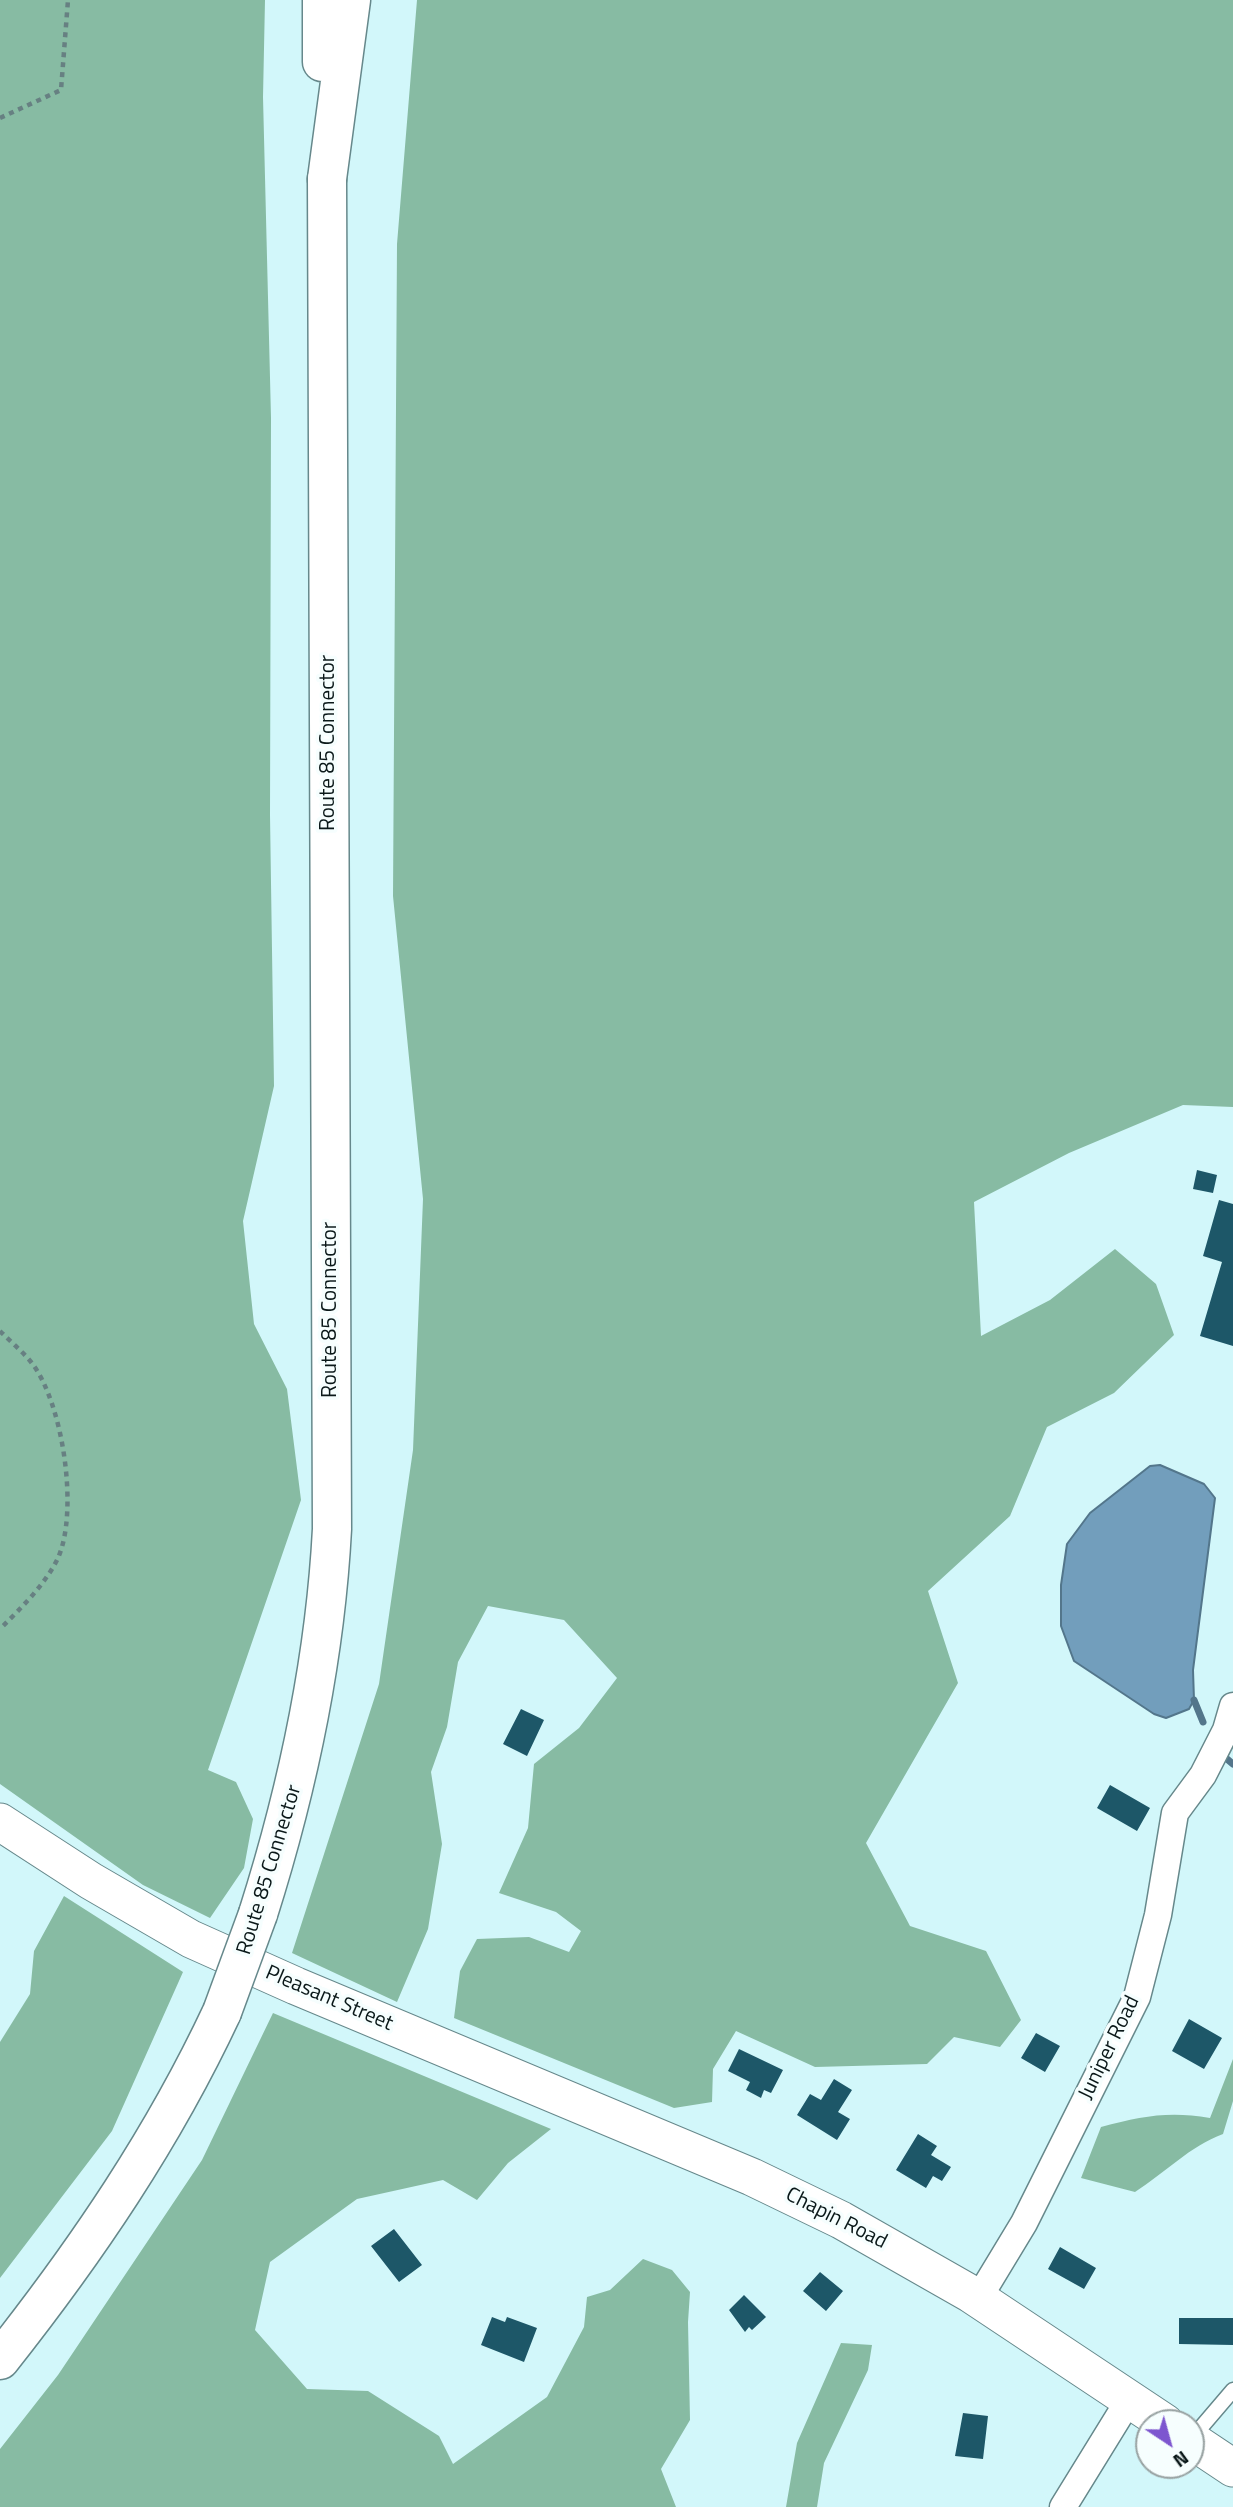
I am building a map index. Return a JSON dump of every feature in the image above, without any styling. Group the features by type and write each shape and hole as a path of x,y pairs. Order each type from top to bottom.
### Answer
{"main road":[{"name":"Route 85 Connector","path":"0,2360 127,2188 177,2103 222,2012 258,1914 288,1818 315,1693 326,1613 332,1529 327,179 322,0"},
{"name":"Route 85 Connector","path":"327,179 351,0"}],"street":[{"name":"Juniper Road","path":"978,2299 1024,2223 1137,1997 1158,1915 1175,1813 1203,1775 1226,1730 1233,1706"},
{"name":"Pleasant Street","path":"0,1822 91,1881 191,1939 481,2063"},
{"name":"Chapin Road","path":"481,2063 797,2197 885,2243 978,2299 1143,2409"},
{"path":"1063,2507 1129,2400"},
{"path":"1205,2449 1233,2468"}],"lane":[{"path":"1205,2423 1233,2390"}],"path":[{"path":"0,118 15,114 61,90 68,0"},
{"path":"0,1331 32,1363 50,1401 63,1449 70,1499 58,1558 25,1604 0,1629"}],"green space":[{"path":"0,0 265,0 263,97 271,418 270,815 274,1086 243,1221 254,1324 287,1389 301,1500 208,1770 236,1782 253,1819 244,1868 210,1918 143,1885 0,1784"},
{"path":"417,0 1233,0 1233,1107 1183,1105 1069,1153 974,1202 981,1336 1050,1300 1115,1249 1156,1284 1174,1335 1114,1393 1047,1427 1010,1516 928,1591 958,1683 866,1843 910,1926 986,1951 1021,2020 1000,2047 954,2037 927,2064 815,2067 736,2031 713,2069 712,2102 674,2108 454,2018 460,1971 477,1939 529,1937 569,1952 581,1931 556,1912 499,1893 528,1828 534,1764 579,1728 617,1678 564,1620 488,1606 458,1662 447,1727 431,1772 442,1844 428,1929 397,2002 292,1953 379,1684 413,1450 423,1199 393,896 397,244"},
{"path":"64,1896 183,1972 112,2131 0,2278 0,2042 30,1994 34,1951"},
{"path":"273,2013 551,2129 508,2163 477,2200 443,2180 357,2199 270,2262 255,2330 307,2389 368,2391 439,2436 453,2464 547,2397 584,2327 587,2297 610,2290 643,2259 672,2270 690,2292 690,2420 661,2469 676,2507 0,2507 0,2449 58,2375 202,2160"},
{"path":"1233,2059 1233,2101 1223,2134 1189,2153 1135,2192 1081,2178 1101,2127 1156,2116 1210,2118"},
{"path":"841,2343 872,2345 868,2370 824,2463 817,2507 786,2507 797,2443"}],"water":[{"path":"1160,1465 1204,1484 1215,1498 1193,1670 1194,1700 1189,1709 1166,1718 1154,1714 1074,1661 1061,1626 1061,1585 1067,1544 1090,1513 1150,1466"}],"building":[{"path":"1197,1170 1217,1175 1213,1193 1193,1189"},
{"path":"1219,1200 1233,1204 1233,1346 1200,1336 1222,1262 1203,1256"},
{"path":"521,1709 544,1720 527,1756 503,1744"},
{"path":"1110,1785 1150,1808 1137,1831 1097,1808"},
{"path":"1189,2019 1222,2038 1204,2069 1172,2051"},
{"path":"1036,2033 1060,2046 1045,2072 1021,2058"},
{"path":"739,2049 783,2070 771,2093 764,2090 761,2098 746,2090 750,2082 728,2071"},
{"path":"834,2079 852,2090 838,2112 850,2119 837,2140 797,2115 810,2094 821,2100"},
{"path":"918,2134 937,2146 931,2155 951,2167 942,2181 933,2176 926,2188 896,2170"},
{"path":"394,2229 422,2265 399,2282 371,2246"},
{"path":"1060,2247 1096,2268 1084,2289 1048,2269"},
{"path":"820,2272 843,2291 826,2311 803,2291"},
{"path":"744,2295 766,2317 752,2330 749,2327 745,2332 729,2310"},
{"path":"492,2317 505,2322 507,2317 537,2328 524,2362 481,2345"},
{"path":"1179,2318 1233,2318 1233,2345 1179,2344"},
{"path":"963,2413 988,2416 983,2459 955,2456"}],"waterway":[{"path":"1194,1700 1203,1722"},
{"path":"1227,1759 1233,1764"}]}
